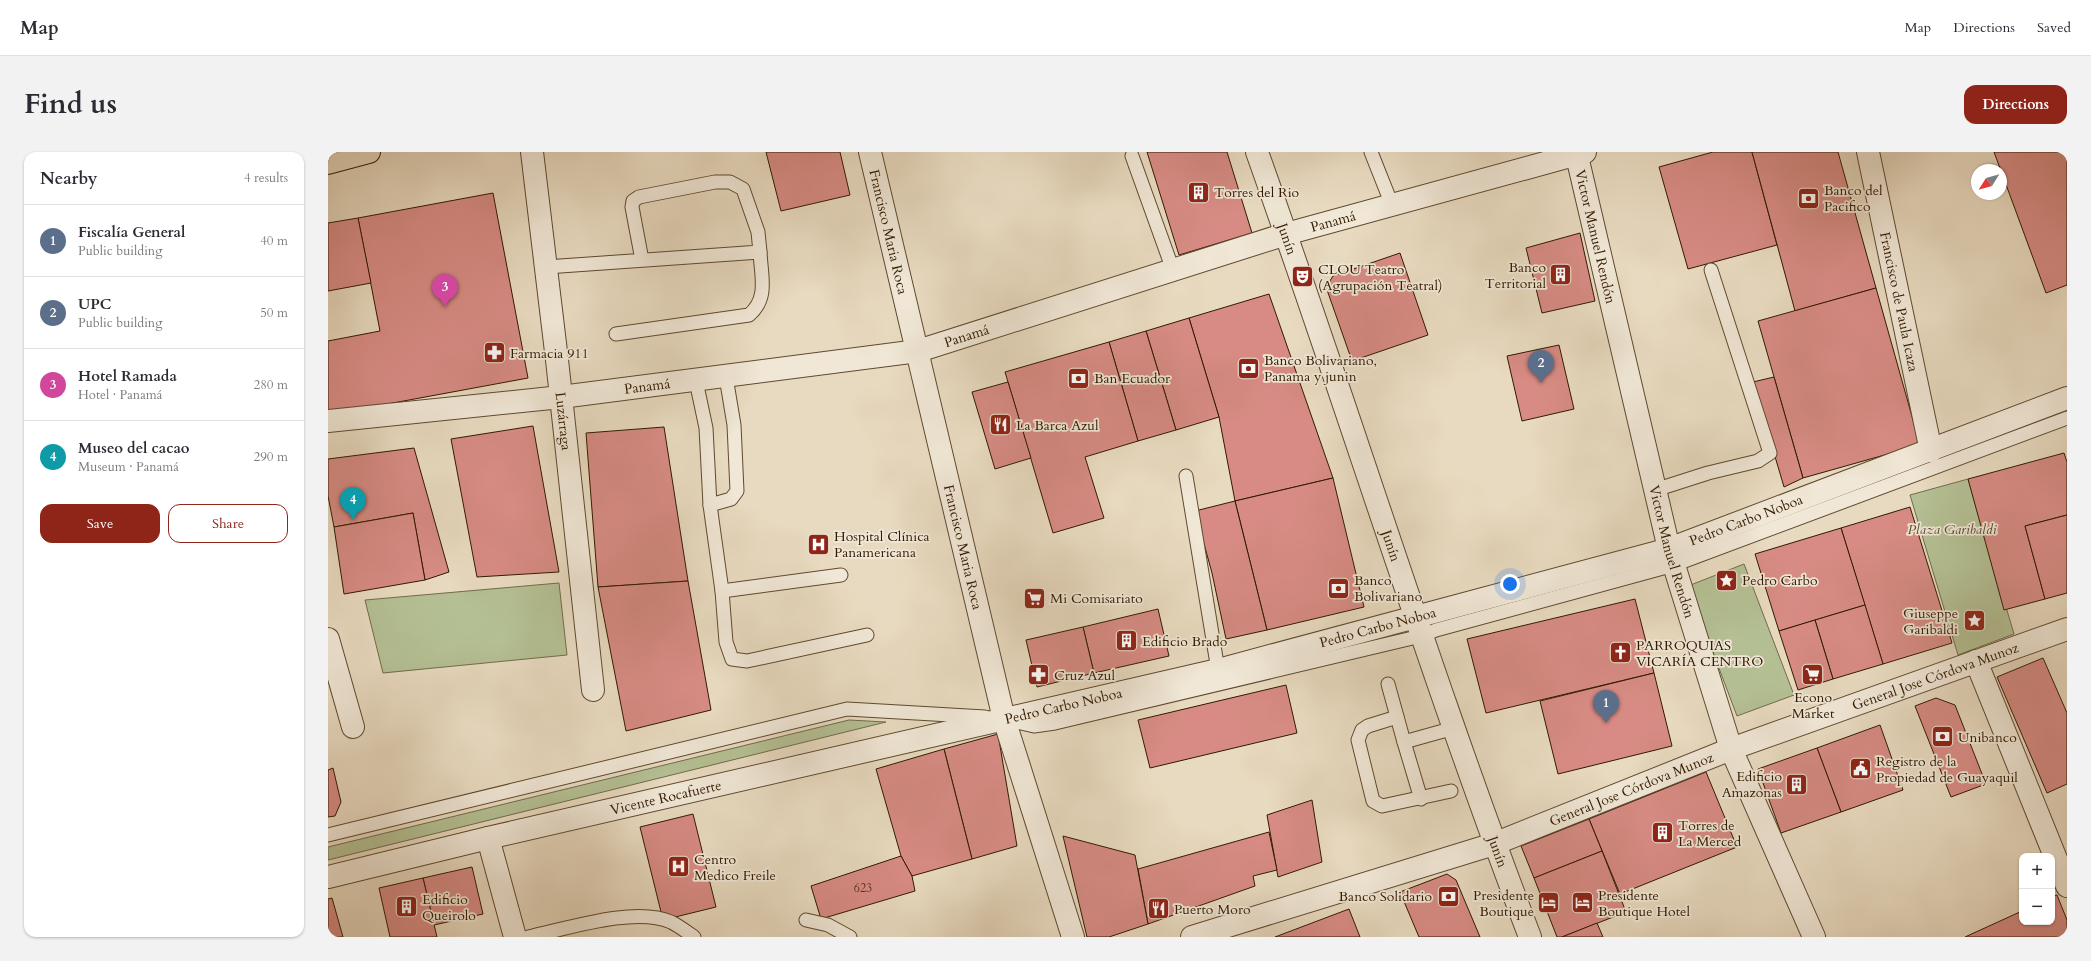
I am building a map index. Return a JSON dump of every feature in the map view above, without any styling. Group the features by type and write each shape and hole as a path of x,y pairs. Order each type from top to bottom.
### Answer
{"main road":[{"path":"328,163 369,152"}],"street":[{"name":"Luzárraga","path":"532,152 561,397 593,690"},
{"name":"Francisco Maria Roca","path":"870,152 1004,719 1073,937"},
{"name":"Junín","path":"1257,152 1418,627 1494,844 1530,937"},
{"name":"Francisco de Paula Icaza","path":"1868,152 1931,451"},
{"name":"Panamá","path":"328,421 561,397 696,381 918,351 1286,234 1579,153"},
{"name":"Victor Manuel Rendón","path":"1579,153 1655,490 1672,557 1731,750 1814,937"},
{"name":"Pedro Carbo Noboa","path":"1004,719 1218,670 1418,627 1672,557 1931,451 2067,398"},
{"name":"General Jose Córdova Munoz","path":"1192,937 1494,844 1731,750 2067,629"},
{"path":"328,639 354,727"},
{"path":"1976,661 2067,886"},
{"name":"Vicente Rocafuerte","path":"328,877 488,838 1004,719"},
{"path":"488,838 515,937"}],"lane":[{"path":"1371,152 1392,205"},
{"path":"1132,156 1173,270"},
{"path":"616,334 749,315 758,308 763,294 758,232 743,189 730,182 716,182 639,197 634,201 632,207 642,260"},
{"path":"546,267 760,252"},
{"path":"1655,490 1708,473 1758,461 1770,453 1711,270"},
{"path":"710,505 731,499 737,491 734,425 726,376"},
{"path":"696,381 706,428 710,505 722,591 726,642 732,659 747,661 867,635"},
{"name":"Pedro Carbo Noboa","path":"1672,557 2067,418"},
{"path":"1186,476 1218,670"},
{"path":"722,591 840,575"},
{"name":"Pedro Carbo Noboa","path":"1004,719 1034,726 1055,723 1418,627"},
{"path":"1388,684 1421,799"},
{"path":"328,835 847,709 1004,719"},
{"path":"1397,717 1368,726 1362,730 1358,740 1373,801 1382,806 1421,799 1451,791"},
{"path":"1404,742 1454,728"},
{"path":"528,937 625,917 643,916 670,922 694,937"},
{"path":"806,920 828,925 850,937"}],"green space":[{"name":"Plaza Garibaldi","path":"1968,479 2014,634 1958,655 1910,495"},
{"path":"1744,564 1794,695 1737,716 1688,586"},
{"path":"559,583 567,655 383,673 365,600"},
{"path":"849,720 886,722 328,860 328,847"}],"building":[{"path":"766,152 840,152 850,195 781,211"},
{"name":"Torres del Rio","path":"1147,152 1227,152 1252,233 1179,255"},
{"path":"1713,152 1752,152 1777,245 1688,269 1659,167"},
{"name":"Banco del Pacifico","path":"1752,152 1838,152 1876,288 1795,311"},
{"path":"1994,152 2067,152 2067,285 2046,293 2007,187 2007,164 1998,164"},
{"path":"493,193 528,378 328,415 328,341 380,331 358,218"},
{"path":"358,218 371,283 328,291 328,223"},
{"name":"Banco Territorial","path":"1580,233 1595,301 1542,313 1526,248"},
{"path":"1400,253 1428,335 1352,361 1326,287 1333,276"},
{"path":"1876,288 1920,445 1803,478 1758,321"},
{"name":"Banco Bolivariano, Panama y junin","path":"1269,294 1333,478 1235,501 1219,417 1189,318"},
{"path":"1189,318 1219,417 1176,430 1146,331"},
{"path":"1146,331 1176,430 1138,441 1109,342"},
{"path":"1109,342 1138,441 1085,457 1104,518 1053,533 1005,372"},
{"path":"1559,345 1574,409 1522,421 1507,356"},
{"path":"1774,377 1803,478 1784,487 1753,382"},
{"name":"La Barca Azul","path":"1008,382 1031,458 995,469 972,392"},
{"path":"533,426 559,572 477,577 451,439"},
{"path":"664,427 688,581 598,587 586,433"},
{"path":"414,448 449,572 425,580 413,513 334,527 328,496 328,459"},
{"path":"2064,453 2067,462 2067,515 2025,526 2045,599 2004,610 1968,479"},
{"path":"1333,478 1364,607 1267,630 1235,501"},
{"path":"1235,501 1267,630 1226,639 1212,573 1195,511"},
{"path":"1910,507 1952,643 1883,664 1841,528"},
{"path":"413,513 425,580 344,594 334,527"},
{"path":"2067,515 2067,593 2045,599 2025,526"},
{"path":"1841,528 1865,605 1779,631 1755,554"},
{"path":"688,581 711,710 626,731 598,587"},
{"path":"1635,599 1654,673 1486,713 1467,639"},
{"path":"1865,605 1883,664 1833,679 1815,620"},
{"name":"Edificio Brado","path":"1158,609 1169,656 1094,673 1083,627"},
{"path":"1815,620 1833,679 1798,690 1779,631"},
{"path":"1083,627 1094,673 1037,687 1026,640"},
{"path":"2043,658 2067,713 2067,784 2047,793 1997,677"},
{"path":"1654,673 1672,746 1558,774 1540,701"},
{"path":"1286,685 1297,733 1150,768 1138,720"},
{"path":"1936,698 1955,705 1986,784 1951,797 1915,706"},
{"name":"Registro de la Propiedad de Guayaquil","path":"1880,725 1903,790 1841,812 1817,748"},
{"path":"998,734 1017,846 972,859 944,749"},
{"name":"Edificio Amazonas","path":"1817,748 1841,812 1781,833 1758,769"},
{"path":"944,749 972,859 912,876 901,856 876,769"},
{"path":"333,768 341,802 335,816 328,817 328,770"},
{"name":"Torres de La Merced","path":"1706,772 1737,847 1620,894 1589,819"},
{"path":"1312,800 1322,862 1278,877 1267,815"},
{"name":"Centro Medico Freile","path":"693,814 716,907 663,920 640,827"},
{"path":"1589,819 1602,851 1534,878 1521,846"},
{"path":"1269,832 1277,870 1253,876 1255,886 1148,924 1138,869"},
{"path":"1063,836 1135,855 1148,924 1109,937 1087,937"},
{"name":"Presidente Boutique Hotel","path":"1602,851 1626,912 1562,937 1557,937 1534,878"},
{"path":"901,856 912,876 915,891 821,919 811,886"},
{"path":"472,867 483,914 434,925 423,878"},
{"path":"1447,874 1456,880 1480,937 1419,937 1400,892"},
{"name":"Edificio Queirolo","path":"423,878 437,937 390,937 379,888"},
{"path":"2057,895 2067,920 2067,937 1965,937 2019,912 2019,925 2055,925 2055,896"},
{"path":"332,898 343,937 328,937 328,899"},
{"path":"1349,909 1360,937 1275,937"},
{"path":"1597,923 1603,937 1562,937"}],"place":[{"name":"Torres del Rio","path":"1199,192"},
{"name":"Banco del Pacifico","path":"1808,198"},
{"name":"Banco Territorial","path":"1561,275"},
{"name":"CLOU Teatro (Agrupación Teatral)","path":"1302,277"},
{"name":"Hotel Ramada","path":"445,307"},
{"name":"Farmacia 911","path":"495,353"},
{"name":"Banco Bolivariano, Panama y junin","path":"1249,368"},
{"name":"Ban Ecuador","path":"1079,378"},
{"name":"UPC","path":"1541,383"},
{"name":"La Barca Azul","path":"1001,425"},
{"name":"Museo del cacao","path":"353,520"},
{"name":"Hospital Clínica Panamericana","path":"818,544"},
{"name":"Pedro Carbo","path":"1727,580"},
{"name":"Banco Bolivariano","path":"1338,588"},
{"name":"Mi Comisariato","path":"1035,598"},
{"name":"Giuseppe Garibaldi","path":"1974,621"},
{"name":"Edificio Brado","path":"1126,641"},
{"name":"PARROQUIAS VICARÍA CENTRO","path":"1621,653"},
{"name":"Cruz Azul","path":"1038,675"},
{"name":"Econo Market","path":"1813,675"},
{"name":"Fiscalía General","path":"1606,723"},
{"name":"Unibanco","path":"1943,737"},
{"name":"Registro de la Propiedad de Guayaquil","path":"1860,769"},
{"name":"Edificio Amazonas","path":"1797,784"},
{"name":"Torres de La Merced","path":"1663,833"},
{"name":"Centro Medico Freile","path":"678,867"},
{"name":"Banco Solidario","path":"1448,896"},
{"name":"Presidente Boutique","path":"1549,903"},
{"name":"Presidente Boutique Hotel","path":"1583,903"},
{"name":"Edificio Queirolo","path":"406,907"},
{"name":"Puerto Moro","path":"1158,909"}]}
